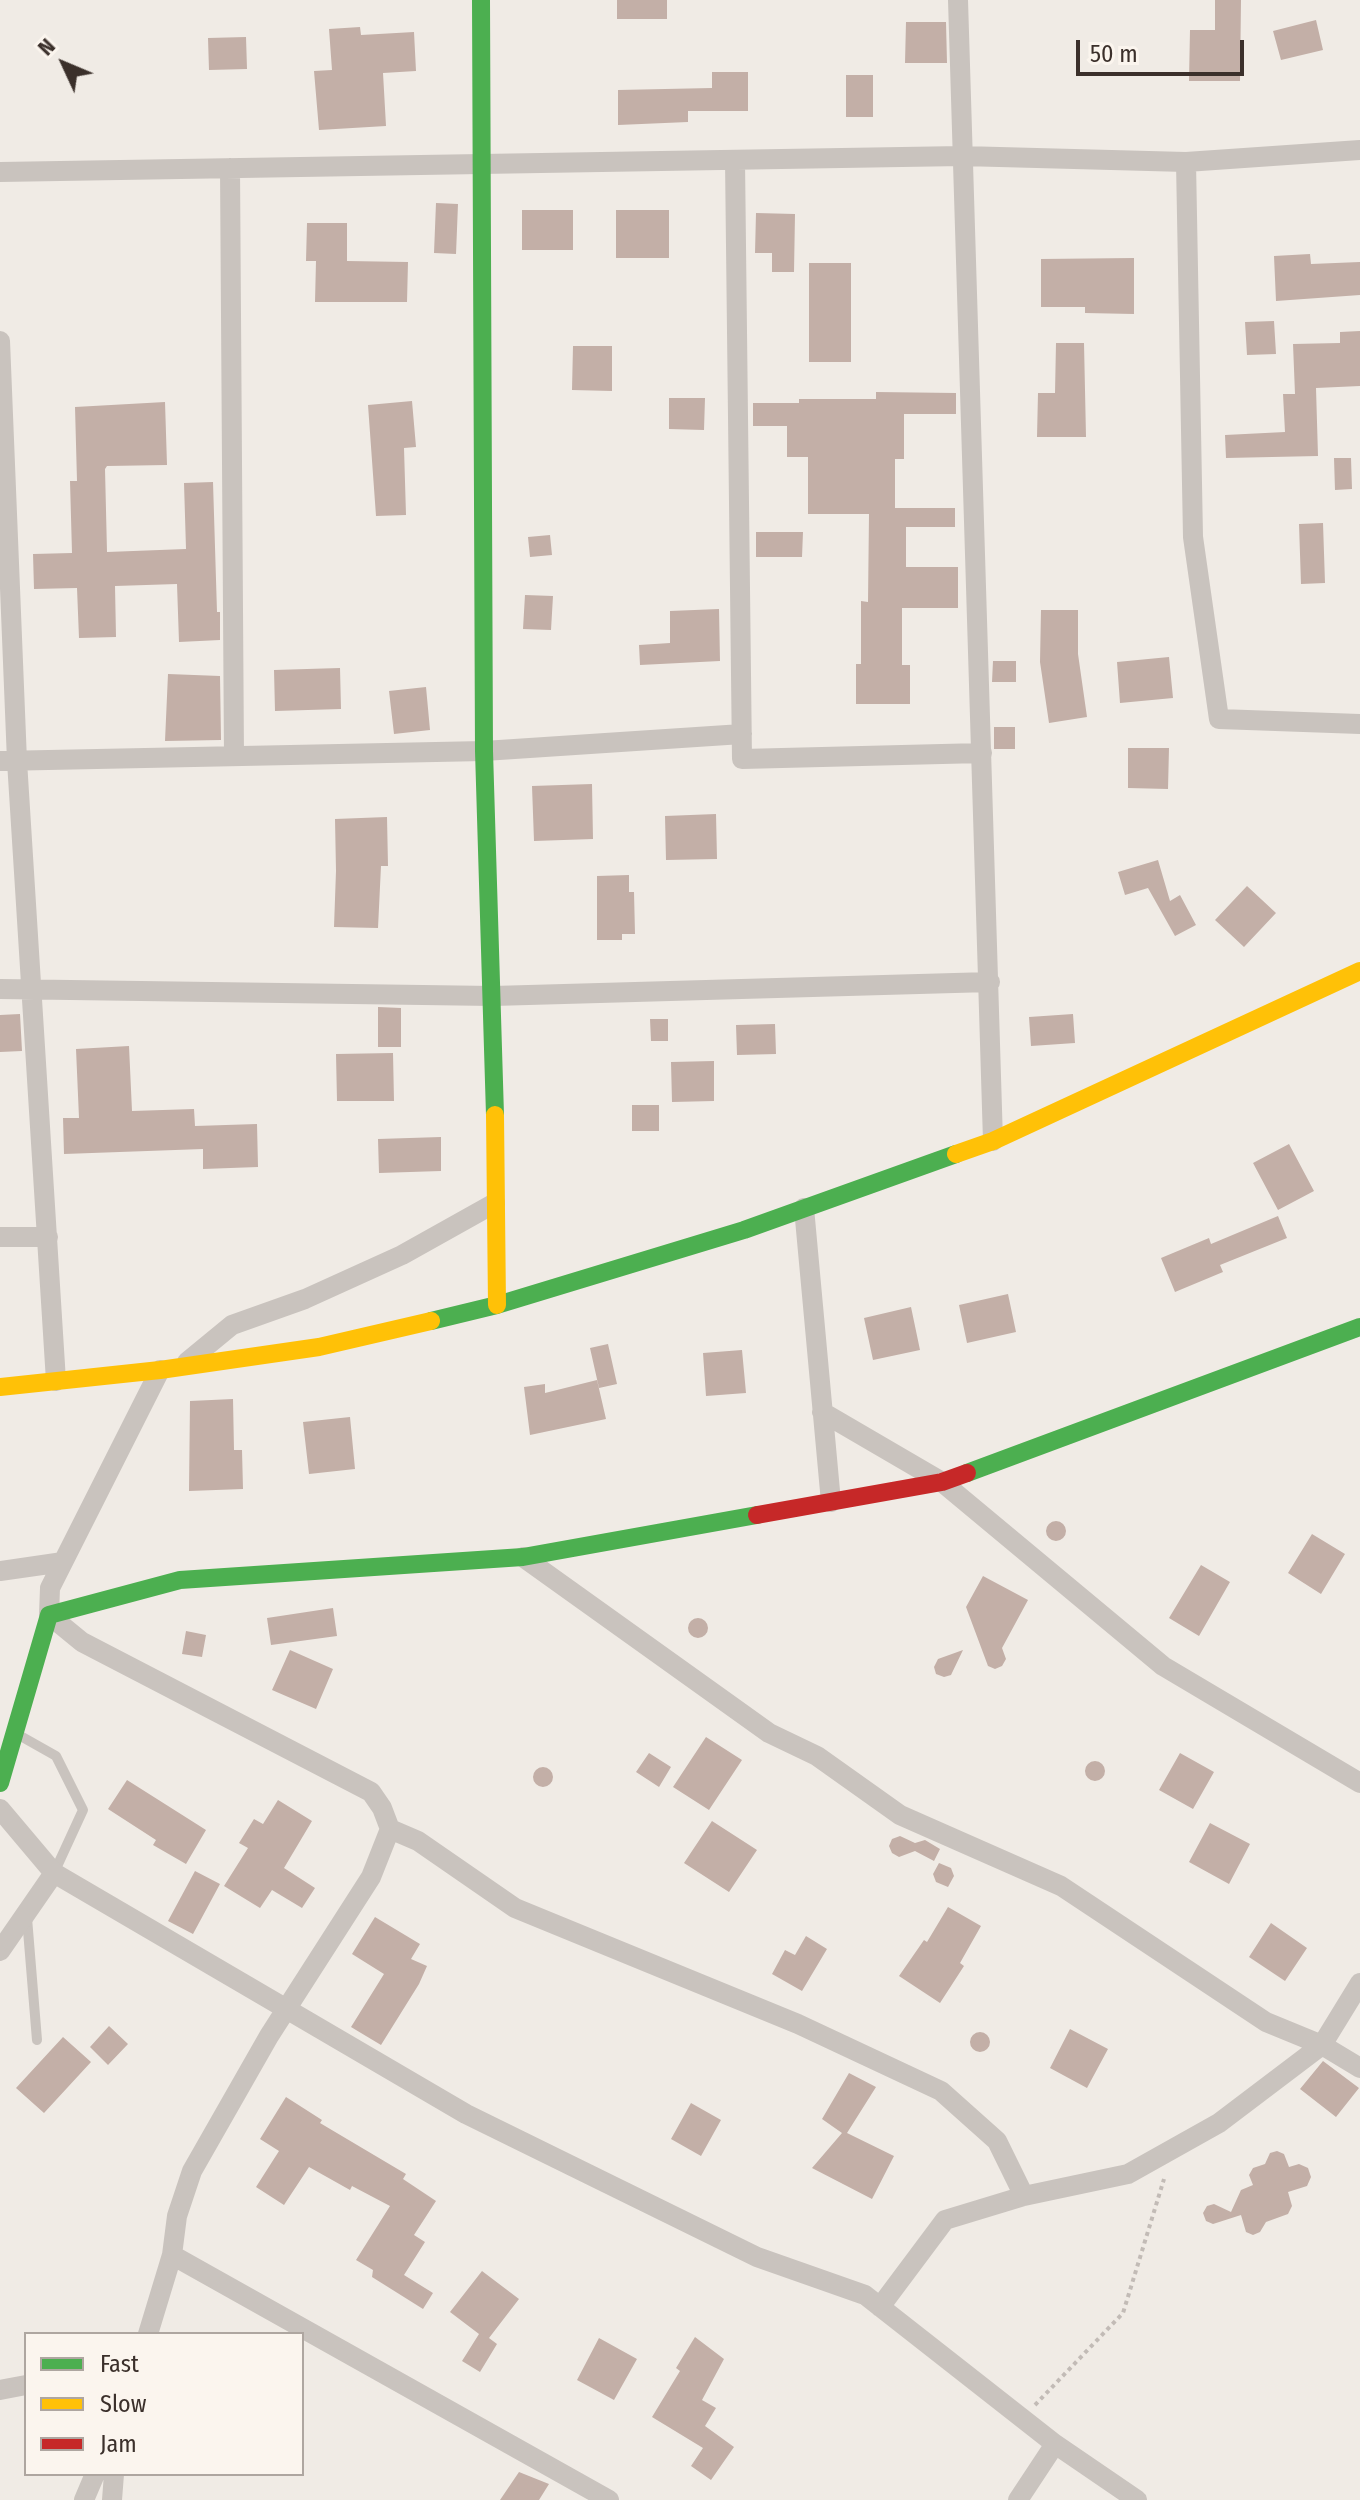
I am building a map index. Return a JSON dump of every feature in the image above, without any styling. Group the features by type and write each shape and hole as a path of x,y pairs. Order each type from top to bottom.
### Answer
{"main road":[{"path":"481,0 484,751 493,996 497,1305"},
{"path":"0,1387 160,1370 319,1347 497,1305 744,1230 993,1141 1360,971"},
{"path":"0,1783 49,1615 180,1580 523,1557 942,1482 1360,1327"}],"street":[{"path":"958,0 993,1141"},
{"path":"0,172 962,156 1186,162 1360,150"},
{"path":"735,160 742,759 982,753"},
{"path":"1186,162 1193,537 1219,719 1360,724"},
{"path":"230,168 234,756"},
{"path":"0,341 8,761 31,988 56,1381"},
{"path":"8,761 484,751 742,734"},
{"path":"0,989 493,996 990,982"},
{"path":"182,1367 232,1325 305,1299 402,1255 495,1203"},
{"path":"804,1208 831,1502"},
{"path":"0,1237 48,1237"},
{"path":"149,2332 172,2255 177,2216 192,2171 245,2076 371,1877 390,1829 382,1808 371,1792 82,1642 49,1615 50,1588 160,1370"},
{"path":"822,1412 942,1482 1163,1666 1360,1783"},
{"path":"523,1557 769,1733 817,1756 900,1815 1061,1886 1266,2022 1322,2045 1360,2068"},
{"path":"0,1571 63,1562"},
{"path":"0,1809 54,1873 466,2114 757,2257 865,2295 1055,2444 1137,2500"},
{"path":"390,1829 418,1841 515,1908 798,2024 941,2091 997,2141 1024,2196"},
{"path":"0,1951 54,1873"},
{"path":"880,2307 945,2220 1024,2196 1128,2174 1219,2123 1322,2045 1360,1983"},
{"path":"172,2255 609,2500"},
{"path":"0,2390 24,2385"},
{"path":"1018,2500 1055,2444"},
{"path":"84,2500 94,2476"},
{"path":"112,2500 114,2476"}],"lane":[{"path":"15,1733 56,1756 83,1810 54,1873"},
{"path":"26,1912 37,2040"}],"path":[{"path":"1022,2418 1123,2313 1174,2149"}],"building":[{"path":"617,0 667,0 667,19 617,19"},
{"path":"1215,0 1241,0 1240,81 1189,81 1190,30 1215,30"},
{"path":"1316,20 1323,50 1281,60 1273,31"},
{"path":"906,22 946,22 947,63 905,63"},
{"path":"360,27 361,35 414,32 416,71 383,73 386,126 319,130 314,71 332,70 329,29"},
{"path":"246,37 247,69 209,70 208,38"},
{"path":"712,72 748,72 748,111 688,111 688,122 618,125 618,90 712,88"},
{"path":"846,75 873,75 873,117 846,117"},
{"path":"436,203 458,204 456,254 434,253"},
{"path":"522,210 573,210 573,250 522,250"},
{"path":"616,210 669,210 669,258 616,258"},
{"path":"756,213 795,214 794,272 772,272 772,253 755,253"},
{"path":"307,223 347,223 347,261 408,262 407,302 315,302 316,261 306,261"},
{"path":"1310,254 1311,264 1360,262 1360,295 1276,301 1274,256"},
{"path":"1134,258 1134,314 1085,313 1085,307 1041,307 1041,259"},
{"path":"809,263 851,263 851,362 809,362"},
{"path":"1274,321 1276,354 1247,355 1245,322"},
{"path":"1360,331 1360,386 1316,388 1318,456 1226,458 1225,435 1285,432 1283,394 1295,394 1293,344 1340,343 1340,332"},
{"path":"1056,343 1084,343 1086,437 1037,437 1038,393 1055,393"},
{"path":"573,346 612,346 612,391 572,390"},
{"path":"876,392 956,393 956,414 904,414 904,459 895,459 895,508 955,508 955,527 906,527 906,567 958,567 958,608 902,608 902,665 910,665 910,704 856,704 856,664 861,664 861,601 868,602 869,514 808,514 808,457 787,457 787,426 753,426 753,403 799,403 799,399 876,399"},
{"path":"669,398 705,398 704,430 669,429"},
{"path":"412,401 416,447 404,448 406,515 376,516 368,405"},
{"path":"165,402 167,465 107,466 105,469 107,552 186,549 184,483 213,482 220,640 179,642 177,584 115,586 116,637 79,638 77,588 34,589 33,554 72,553 70,481 77,481 75,407"},
{"path":"1334,458 1351,458 1352,489 1335,490"},
{"path":"1323,523 1325,583 1301,584 1299,524"},
{"path":"756,532 803,532 802,557 756,557"},
{"path":"550,535 552,555 530,557 528,537"},
{"path":"525,595 553,596 551,630 523,629"},
{"path":"719,609 720,661 640,665 639,645 670,643 670,611"},
{"path":"1041,610 1078,610 1078,654 1087,717 1049,723 1040,662"},
{"path":"1169,657 1173,698 1120,703 1117,662"},
{"path":"993,661 1016,661 1016,682 992,682"},
{"path":"340,668 341,709 275,711 274,670"},
{"path":"168,674 220,676 221,740 165,741"},
{"path":"426,687 430,730 394,734 389,691"},
{"path":"994,727 1015,727 1015,749 994,749"},
{"path":"1128,748 1169,748 1168,789 1128,788"},
{"path":"592,784 593,839 534,841 532,786"},
{"path":"716,814 717,859 666,860 665,816"},
{"path":"387,817 388,866 381,866 378,928 334,927 335,819"},
{"path":"1158,860 1170,901 1180,895 1196,925 1175,936 1148,888 1125,895 1118,872"},
{"path":"629,875 629,892 634,892 635,934 622,934 622,940 597,940 597,876"},
{"path":"1247,886 1276,913 1244,947 1215,920"},
{"path":"378,1007 401,1008 401,1047 378,1047"},
{"path":"20,1014 22,1051 0,1052 0,1015"},
{"path":"1073,1014 1075,1043 1031,1046 1029,1017"},
{"path":"650,1019 668,1019 668,1041 651,1041"},
{"path":"775,1024 776,1054 737,1055 736,1025"},
{"path":"129,1046 132,1111 194,1109 195,1126 257,1124 258,1167 203,1169 203,1149 64,1154 63,1118 79,1118 76,1049"},
{"path":"393,1053 394,1101 337,1101 336,1054"},
{"path":"714,1061 714,1101 672,1102 671,1062"},
{"path":"632,1105 659,1105 659,1131 632,1131"},
{"path":"441,1137 441,1171 379,1173 378,1139"},
{"path":"1289,1144 1314,1191 1278,1210 1253,1163"},
{"path":"1278,1216 1287,1238 1220,1265 1223,1272 1175,1292 1161,1258 1209,1238 1211,1244"},
{"path":"1008,1294 1016,1332 967,1343 959,1305"},
{"path":"911,1307 920,1350 873,1360 864,1318"},
{"path":"608,1344 617,1384 599,1388 590,1348"},
{"path":"742,1350 746,1393 706,1396 703,1353"},
{"path":"597,1380 606,1419 530,1435 524,1387 545,1384 545,1393"},
{"path":"233,1399 234,1450 242,1450 243,1489 189,1491 190,1401"},
{"path":"350,1417 355,1469 309,1474 303,1422"},
{"path":"1056,1521 1063,1524 1066,1531 1063,1538 1056,1541 1049,1538 1046,1531 1049,1524"},
{"path":"1312,1534 1345,1554 1321,1594 1288,1573"},
{"path":"1201,1565 1230,1582 1199,1636 1169,1618"},
{"path":"983,1576 1028,1600 1002,1648 1006,1659 1002,1666 995,1669 988,1666 966,1607"},
{"path":"333,1608 337,1636 271,1645 267,1618"},
{"path":"698,1618 705,1621 708,1628 705,1635 698,1638 691,1635 688,1628 691,1621"},
{"path":"186,1631 206,1635 202,1657 182,1654"},
{"path":"290,1650 333,1669 316,1709 272,1690"},
{"path":"963,1650 951,1675 944,1677 936,1674 934,1667 938,1659"},
{"path":"706,1737 742,1760 709,1810 673,1787"},
{"path":"649,1753 671,1767 659,1787 636,1772"},
{"path":"1180,1753 1214,1772 1193,1809 1159,1790"},
{"path":"1095,1761 1102,1764 1105,1771 1102,1778 1095,1781 1088,1778 1085,1771 1088,1764"},
{"path":"543,1767 550,1770 553,1777 550,1784 543,1787 536,1784 533,1777 536,1770"},
{"path":"127,1780 206,1830 186,1864 153,1845 156,1840 108,1809"},
{"path":"278,1800 312,1821 284,1868 315,1888 302,1908 272,1890 260,1908 224,1886 248,1848 239,1843 254,1819 263,1824"},
{"path":"712,1821 757,1850 729,1892 684,1863"},
{"path":"1210,1823 1250,1844 1229,1884 1189,1862"},
{"path":"900,1836 915,1843 925,1840 940,1849 934,1861 915,1851 899,1857 892,1853 889,1846 892,1839"},
{"path":"939,1863 951,1868 954,1876 948,1887 936,1882 933,1874"},
{"path":"195,1871 220,1884 193,1934 168,1921"},
{"path":"948,1907 981,1926 960,1963 964,1966 940,2003 899,1976 924,1940 927,1942"},
{"path":"375,1917 420,1944 411,1959 427,1966 381,2045 351,2027 384,1974 352,1954"},
{"path":"1271,1923 1307,1948 1285,1981 1249,1957"},
{"path":"806,1936 827,1949 802,1991 772,1974 785,1950 795,1955"},
{"path":"109,2026 128,2044 108,2065 90,2047"},
{"path":"1070,2029 1108,2049 1087,2088 1050,2068"},
{"path":"980,2032 987,2035 990,2042 987,2049 980,2052 973,2049 970,2042 973,2035"},
{"path":"63,2037 91,2062 44,2113 16,2088"},
{"path":"1323,2061 1359,2088 1336,2117 1300,2089"},
{"path":"849,2073 876,2087 847,2133 894,2156 872,2199 812,2168 842,2133 822,2119"},
{"path":"286,2097 322,2120 320,2123 406,2174 403,2179 436,2201 414,2235 425,2242 404,2275 433,2293 423,2309 372,2277 373,2270 356,2260 390,2206 352,2186 350,2190 309,2167 284,2205 256,2187 279,2151 260,2139"},
{"path":"691,2103 721,2120 701,2156 671,2139"},
{"path":"1277,2151 1284,2154 1289,2167 1299,2164 1308,2168 1311,2177 1307,2186 1288,2192 1292,2206 1288,2214 1266,2222 1260,2232 1253,2235 1246,2232 1241,2215 1213,2224 1206,2221 1203,2213 1207,2206 1214,2204 1231,2212 1241,2190 1253,2185 1249,2175 1253,2168 1265,2164 1270,2153"},
{"path":"482,2271 519,2299 489,2338 497,2344 480,2372 462,2361 479,2334 450,2312"},
{"path":"695,2337 724,2359 702,2400 716,2408 705,2426 734,2447 711,2480 691,2466 703,2448 652,2417 680,2371 676,2368"},
{"path":"599,2338 637,2359 614,2400 577,2380"},
{"path":"519,2472 549,2484 539,2500 500,2500"}],"traffic: fast":[{"path":"481,0 484,751 495,1115"},
{"path":"431,1321 497,1305 744,1230 956,1154"},
{"path":"967,1473 1360,1327"},
{"path":"0,1783 49,1615 180,1580 523,1557 757,1515"}],"traffic: slow":[{"path":"956,1154 993,1141 1360,971"},
{"path":"495,1115 497,1305"},
{"path":"0,1387 160,1370 319,1347 431,1321"}],"traffic: jam":[{"path":"757,1515 942,1482 967,1473"}]}
